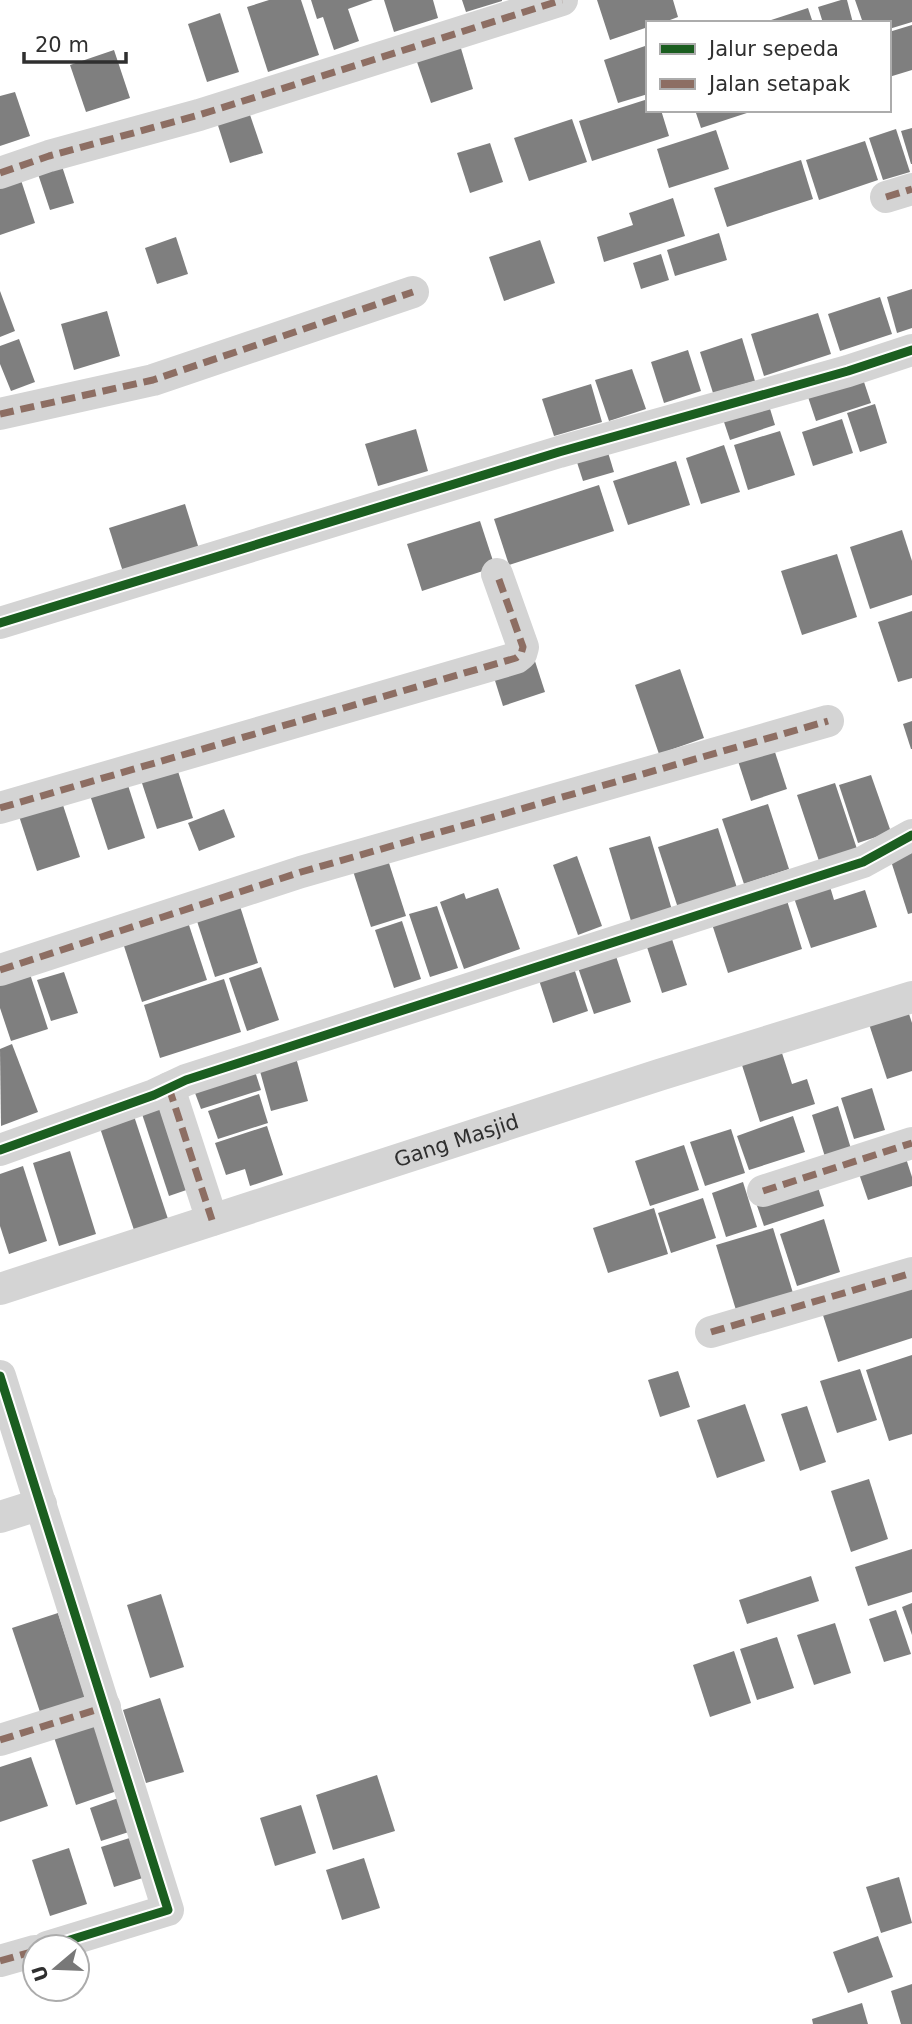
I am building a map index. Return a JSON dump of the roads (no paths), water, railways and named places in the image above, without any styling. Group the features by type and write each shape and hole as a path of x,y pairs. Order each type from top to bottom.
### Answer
{"street":[{"path":"0,173 50,156 200,115 562,0"},
{"path":"0,414 153,380 413,292"},
{"path":"0,623 559,452 848,371 912,350"},
{"path":"0,808 516,658 522,654 523,647 497,574"},
{"path":"0,970 301,872 828,721"},
{"path":"0,1150 26,1143 199,1076 863,862 912,835"},
{"name":"Gang Masjid","path":"0,1289 632,1084 912,997"},
{"path":"169,1088 212,1220"},
{"path":"763,1191 912,1143"},
{"path":"711,1332 912,1273"},
{"path":"0,1376 169,1910 91,1934"},
{"path":"0,1517 41,1504"},
{"path":"0,1740 105,1707"},
{"path":"0,1961 21,1955"}]}
